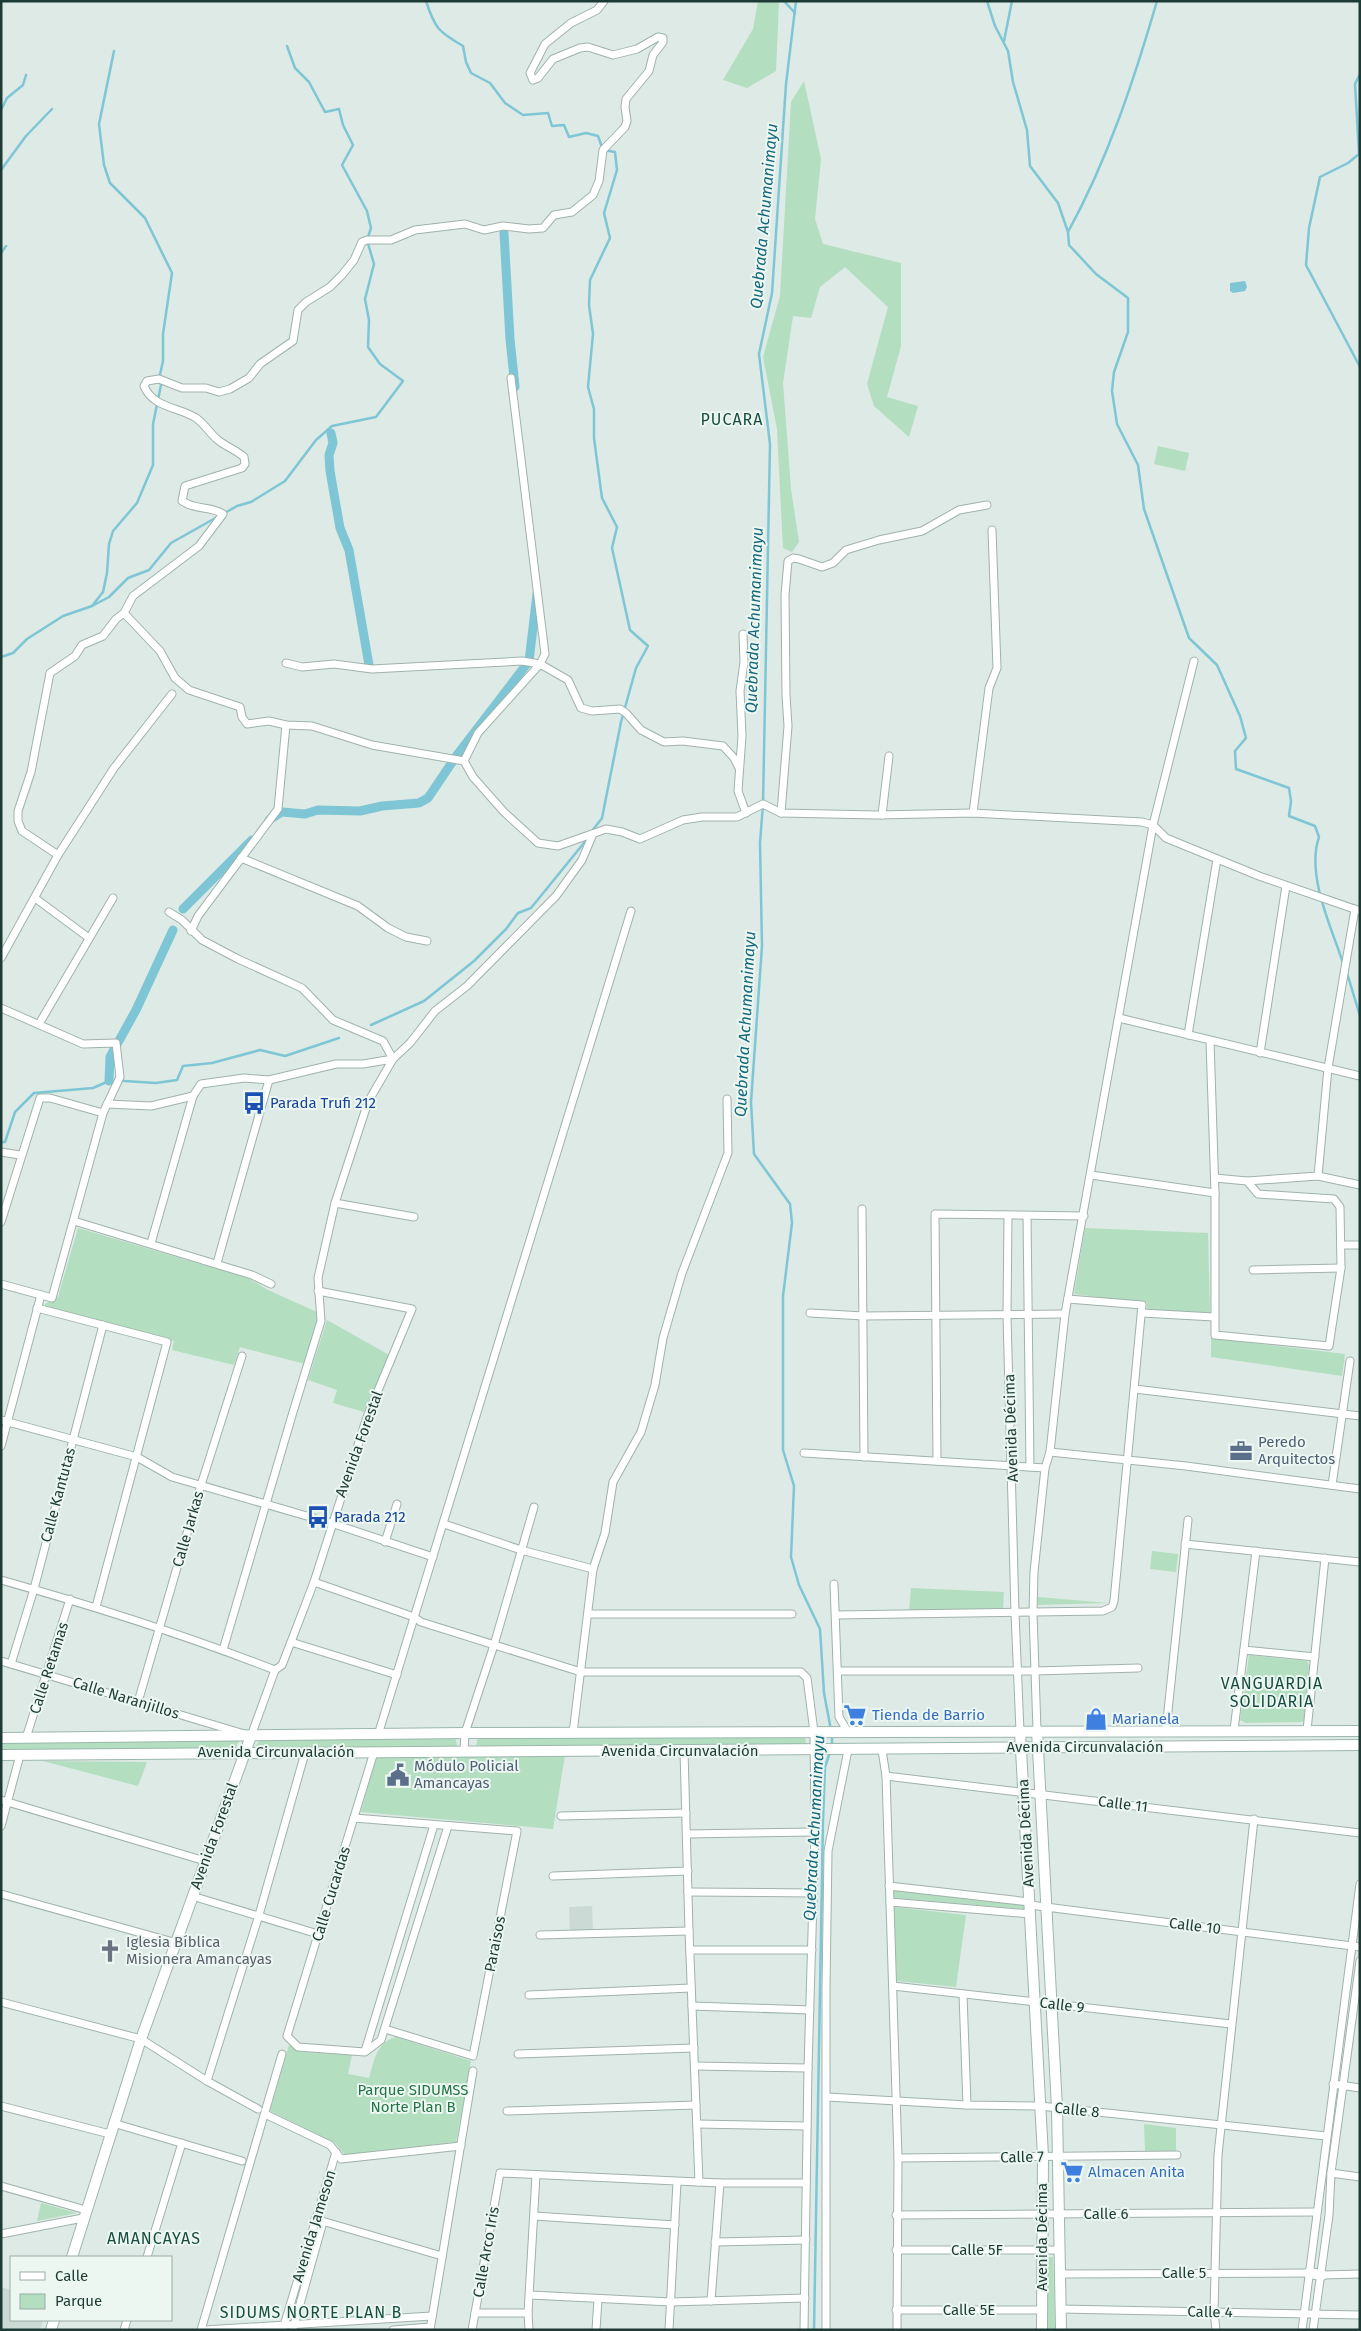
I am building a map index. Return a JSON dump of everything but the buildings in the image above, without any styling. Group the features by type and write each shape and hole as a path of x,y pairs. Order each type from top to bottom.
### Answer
{"main road":[{"name":"Avenida Décima","path":"1037,1730 1042,1794 1057,2108 1058,2274 1061,2330"},
{"name":"Avenida Circunvalación","path":"1,1738 130,1735 251,1736 465,1733 1360,1730"},
{"name":"Avenida Décima","path":"1020,1731 1043,2156 1042,2330"},
{"name":"Avenida Forestal","path":"72,2256 140,2039 177,1943 192,1896 251,1736"},
{"name":"Avenida Circunvalación","path":"1,1755 1360,1746"},
{"path":"1309,2273 1322,2275"}],"street":[{"path":"58,855 22,831 18,821 18,811 31,772 50,673 75,656 82,645 103,636 124,612 133,596 198,546 223,514 215,509 195,508 182,501 185,486 242,468 245,464 244,457 230,446 219,442 211,431 196,418 157,402 147,393 144,386 147,381 159,379 182,388 206,388 219,392 243,382 255,372 260,364 293,341 298,310 306,302 330,287 342,275 354,260 362,242 367,240 391,240 415,230 465,224 484,230 503,226 529,229 543,228 554,215 566,214 593,195 599,181 603,150 625,127 627,121 626,99 649,71 653,56 663,42 663,38 658,37 637,49 614,55 588,47 580,48 554,59 538,78 533,80 530,73 541,48 545,44 571,23 596,10 604,1"},
{"path":"464,761 478,733 540,664 545,654 511,378"},
{"path":"781,813 788,726 785,595 788,562 793,558 822,567 833,563 846,550 879,540 922,531 959,510 987,504"},
{"path":"973,813 989,688 997,668 992,530"},
{"path":"124,612 160,651 175,678 189,690 240,707 242,717 247,724 269,721 286,725 312,726 372,745 464,761"},
{"path":"743,634 744,662 740,691 742,736 738,791 746,813"},
{"path":"286,663 302,667 334,664 372,669 522,661 540,664 568,680 581,708 592,711 620,709 626,712 641,730 664,742 683,741 723,746 734,758 739,768"},
{"name":"Avenida Décima","path":"1037,1730 1033,1612 1034,1572 1045,1468 1050,1452 1065,1314 1154,825 1194,661"},
{"path":"1,958 58,855 114,768 172,694"},
{"path":"191,931 198,916 278,809 286,725"},
{"path":"882,814 890,756"},
{"path":"464,761 472,777 504,812 538,843 558,846 606,829 622,832 640,839 683,820 702,817 737,817 762,804 781,813 973,813 1142,822 1154,825 1166,838 1217,859 1286,886 1357,910 1328,1068 1318,1176"},
{"path":"223,1650 322,1321 318,1278 335,1203 368,1102 394,1059 410,1043 434,1011 467,986 556,896 582,860 593,834"},
{"path":"241,858 358,906 388,928 406,937 427,941"},
{"path":"1188,1035 1217,859"},
{"path":"1260,1053 1286,886"},
{"path":"35,898 89,938"},
{"path":"39,1024 113,898"},
{"path":"378,1735 631,911"},
{"path":"169,912 182,920 202,940 238,959 302,988 333,1020 382,1041 394,1059"},
{"path":"1,1008 83,1044 116,1043 120,1077 103,1113 52,1298 1,1284"},
{"path":"1119,1018 1360,1076"},
{"path":"1210,1040 1215,1178 1215,1335 1329,1346 1341,1268 1340,1207 1334,1199 1258,1194 1247,1181"},
{"path":"151,1243 192,1096 200,1084 244,1078 269,1080 336,1064 363,1064 394,1059"},
{"path":"217,1264 269,1080"},
{"path":"107,1104 152,1106 192,1096"},
{"path":"1,1222 20,1155 40,1098 50,1098 103,1113"},
{"path":"573,1733 593,1569 605,1533 613,1482 641,1432 655,1385 663,1338 682,1273 728,1153 728,1099"},
{"path":"1,1152 20,1155"},
{"path":"1091,1175 1215,1193"},
{"path":"1215,1178 1247,1181 1318,1176 1360,1184"},
{"path":"335,1203 414,1217"},
{"path":"862,1209 864,1456"},
{"path":"937,1461 934,1214 1084,1216"},
{"name":"Avenida Décima","path":"1008,1216 1007,1316 1020,1731"},
{"name":"Avenida Décima","path":"1027,1216 1030,1467"},
{"path":"74,1221 252,1274 271,1284"},
{"path":"1341,1246 1360,1245"},
{"path":"1253,1270 1341,1268"},
{"name":"Avenida Forestal","path":"251,1736 275,1670 282,1665 314,1582 331,1524 367,1417 412,1309 318,1291"},
{"path":"1,1446 4,1421 41,1295"},
{"path":"836,1615 1103,1611 1112,1607 1142,1305 1068,1298"},
{"path":"37,1308 167,1342 96,1607"},
{"path":"810,1313 864,1316 1028,1316 1065,1314"},
{"path":"1142,1313 1214,1318"},
{"name":"Calle Kantutas","path":"11,1664 34,1589 103,1325"},
{"name":"Calle Jarkas","path":"138,1702 201,1485 242,1356"},
{"path":"1332,1485 1350,1362"},
{"path":"1135,1389 1360,1416"},
{"path":"4,1421 137,1457 172,1477 266,1504 433,1557"},
{"path":"1050,1452 1360,1488"},
{"path":"804,1453 1045,1468"},
{"path":"385,1542 397,1504"},
{"path":"464,1751 465,1733 494,1646 534,1507"},
{"path":"1166,1730 1188,1520"},
{"path":"444,1524 521,1550 593,1569"},
{"path":"1185,1544 1360,1562"},
{"path":"1234,1730 1256,1551"},
{"path":"1307,1730 1326,1558"},
{"path":"1,1580 96,1607 223,1650 275,1670"},
{"path":"314,1582 414,1617 421,1622 580,1672 801,1672 807,1678 814,1732 815,1832 808,2068 804,2330"},
{"path":"834,1584 839,1717 845,1732"},
{"name":"Calle Retamas","path":"26,1738 70,1599"},
{"path":"589,1614 792,1614"},
{"path":"291,1642 397,1675"},
{"path":"1244,1650 1315,1657"},
{"name":"Calle Naranjillos","path":"1,1661 251,1736"},
{"path":"838,1671 1035,1671 1138,1668"},
{"path":"826,2330 828,1851 845,1750"},
{"path":"882,1750 886,1776 898,2158 896,2215 897,2330"},
{"path":"684,1751 691,1988 700,2182"},
{"name":"Calle Cucardas","path":"364,2052 298,2047 288,2036 374,1752"},
{"path":"207,2081 259,1915 305,1753"},
{"path":"1,1826 4,1801 20,1755"},
{"name":"Calle 11","path":"886,1776 1360,1833"},
{"path":"4,1801 205,1861"},
{"path":"561,1816 686,1813"},
{"path":"354,1818 448,1826 381,2040 364,2052"},
{"path":"1216,2330 1214,2312 1218,2155 1240,1932 1254,1819"},
{"path":"364,2052 434,1824"},
{"name":"Paraisos","path":"384,2030 473,2056 517,1831 448,1826"},
{"path":"687,1834 815,1832"},
{"path":"553,1876 688,1871"},
{"path":"1302,2330 1333,2084 1356,1947 1360,1884"},
{"name":"Calle 10","path":"889,1886 1030,1907"},
{"path":"688,1892 813,1893"},
{"path":"1,1894 177,1943"},
{"path":"192,1896 318,1934"},
{"name":"Calle 10","path":"890,1902 1047,1907 1356,1947"},
{"path":"540,1934 689,1930"},
{"path":"690,1950 812,1950"},
{"path":"1313,2330 1329,2215 1331,2173 1357,1997 1360,1961"},
{"name":"Calle 9","path":"893,1986 1231,2024"},
{"path":"529,1995 691,1988"},
{"path":"963,1994 967,2105"},
{"path":"1,2002 140,2039 207,2081 258,2109"},
{"path":"692,2006 810,2010"},
{"path":"518,2054 694,2048"},
{"path":"201,2330 282,2054"},
{"path":"695,2066 808,2068"},
{"path":"393,2330 430,2328 473,2070"},
{"path":"1333,2084 1360,2088"},
{"name":"Calle 8","path":"827,2097 967,2105 1040,2106 1326,2136"},
{"path":"507,2111 696,2105"},
{"path":"1,2106 110,2134"},
{"path":"265,2114 330,2145 341,2159 461,2146"},
{"path":"113,2123 242,2161"},
{"path":"697,2124 807,2126"},
{"path":"147,2256 182,2143"},
{"name":"Avenida Jameson","path":"294,2327 336,2152"},
{"name":"Calle 7","path":"898,2158 1177,2155"},
{"name":"Calle Arco Iris","path":"472,2330 500,2173 536,2175"},
{"path":"1331,2173 1360,2178"},
{"path":"529,2330 528,2313 536,2175 677,2182 806,2183"},
{"path":"669,2330 677,2182"},
{"path":"711,2300 720,2183"},
{"path":"1,2186 84,2214"},
{"name":"Calle 6","path":"896,2215 1316,2212"},
{"path":"1,2234 84,2214"},
{"path":"534,2216 675,2225"},
{"path":"319,2220 442,2256"},
{"name":"Avenida Jameson","path":"283,2328 319,2220"},
{"path":"715,2242 806,2240"},
{"name":"Calle 5F","path":"896,2250 1059,2250"},
{"name":"Calle 5","path":"1058,2274 1309,2273"},
{"path":"1322,2275 1360,2274"},
{"path":"530,2295 670,2302 805,2298"},
{"path":"596,2330 598,2299"},
{"name":"Calle 4","path":"1060,2308 1360,2315"},
{"name":"Calle 5E","path":"896,2310 1042,2310"},
{"path":"475,2313 528,2313"},
{"path":"205,2330 283,2328 432,2316"}],"shaded area":[{"path":"592,1906 593,1930 570,1931 569,1907"},
{"path":"1,2287 10,2290 10,2321 43,2321 40,2330 1,2329"}],"green space":[{"path":"758,1 779,1 776,71 747,88 723,80 753,29"},
{"path":"804,81 821,159 815,219 823,244 901,263 901,346 887,397 918,406 909,437 874,406 867,384 888,307 845,267 820,287 811,318 793,316 783,383 791,489 799,542 792,552 783,548 777,429 763,357 780,296 791,102"},
{"path":"1158,446 1189,453 1185,471 1154,464"},
{"path":"78,1228 248,1278 268,1290 319,1313 305,1364 240,1347 234,1365 172,1350 174,1341 44,1308 45,1304 58,1297"},
{"path":"1085,1228 1208,1233 1210,1314 1147,1309 1147,1303 1074,1294"},
{"path":"327,1320 391,1356 364,1412 333,1403 337,1390 308,1380"},
{"path":"1211,1338 1345,1354 1342,1376 1211,1357"},
{"path":"1152,1551 1178,1554 1176,1572 1150,1569"},
{"path":"911,1588 1004,1592 1003,1609 909,1610"},
{"path":"1038,1597 1108,1603 1038,1605"},
{"path":"1249,1655 1307,1661 1309,1666 1304,1721 1246,1723 1240,1720"},
{"path":"478,1737 805,1737 806,1744 804,1746 479,1748 476,1746"},
{"path":"454,1738 457,1745 454,1748 259,1749 256,1746 260,1740"},
{"path":"239,1741 235,1749 1,1751 1,1742"},
{"path":"565,1755 553,1829 361,1812 376,1758"},
{"path":"43,1761 147,1762 138,1786"},
{"path":"893,1890 1023,1904 1024,1909 894,1898"},
{"path":"894,1907 966,1915 956,1987 897,1981"},
{"name":"Parque SIDUMSS Norte Plan B","path":"396,2037 471,2061 456,2142 345,2155 335,2143 270,2111 289,2045 301,2052 352,2055 348,2074 369,2078 374,2059 380,2048 384,2043"},
{"path":"1144,2124 1176,2128 1176,2151 1145,2151"},
{"path":"41,2203 77,2213 37,2221"},
{"path":"1046,2257 1053,2257 1055,2330 1048,2330"}],"water":[{"path":"1245,281 1247,287 1245,291 1233,293 1230,291 1230,283"}],"waterway":[{"path":"426,1 432,18 439,29 463,46 466,62 471,73 490,83 505,103 523,115 548,113 552,126 564,125 569,137 586,133 598,136 603,150 615,152 617,170 604,213 610,238 590,280 589,305 593,334 588,387 594,409 594,438 602,498 617,527 612,548 630,630 648,646 636,668 621,722 602,818 592,831"},
{"path":"784,1 795,13"},
{"name":"Quebrada Achumanimayu","path":"796,1 786,84 772,293 759,354 770,444 763,804 760,843 762,946 751,1102 754,1154 790,1204 792,1223 783,1296 783,1450 794,1486 791,1557 799,1585 820,1629 824,1693 831,1730"},
{"path":"987,1 995,26 1008,51 1013,82 1027,130 1030,166 1058,203 1068,232 1069,245 1096,274 1128,298 1128,332 1114,372 1112,391 1117,424 1138,465 1144,509 1189,638 1217,665 1240,716 1246,738 1235,751 1236,769 1289,788 1291,801 1289,816 1315,826 1319,837 1316,852 1318,884 1343,963"},
{"path":"1004,41 1012,1"},
{"path":"1068,232 1108,148 1139,60 1157,1"},
{"path":"223,514 237,506 251,502 285,481 316,440 332,426 376,417 403,381 380,364 368,347 369,320 365,299 374,264 367,240 371,228 367,211 342,165 353,145 343,125 339,109 325,112 309,82 295,68 287,46"},
{"path":"1,657 13,653 27,639 63,616 92,606 103,592 107,573 109,544 113,531 137,503 153,465 153,424 161,385 159,379 163,361 163,334 172,273 145,218 110,183 104,165 99,124 114,51"},
{"path":"1360,74 1355,84 1359,154 1348,163 1320,177 1309,228 1306,265 1360,367"},
{"path":"1,110 7,98 23,85 26,75"},
{"path":"1,170 26,136 52,109"},
{"path":"504,233 510,339 515,387"},
{"path":"1,253 6,246"},
{"path":"331,433 333,443 329,455 330,471 340,528 349,550 369,665"},
{"path":"92,606 109,597 128,578 149,570 171,543 219,516"},
{"path":"269,820 282,812 305,814 318,810 360,811 382,806 419,803 428,798 457,755 529,661 537,594"},
{"path":"371,1025 424,1001 474,961 506,929 518,913 531,908 588,838"},
{"path":"183,909 252,840"},
{"path":"109,1081 110,1057 136,1010 173,930"},
{"path":"1347,973 1360,1016"},
{"path":"124,1081 156,1083 177,1080 183,1066 212,1063 260,1050 285,1056 339,1038"},
{"path":"1,1142 5,1142 15,1112 34,1093 93,1088 109,1081"},
{"name":"Quebrada Achumanimayu","path":"832,1735 832,1747"},
{"name":"Quebrada Achumanimayu","path":"814,2330 823,1821 825,1767 830,1752"}],"place":[{"name":"Parada Trufi 212","path":"254,1103"},
{"name":"Peredo Arquitectos","path":"1241,1451"},
{"name":"Parada 212","path":"318,1517"},
{"name":"Tienda de Barrio","path":"855,1715"},
{"name":"Marianela","path":"1096,1719"},
{"name":"Módulo Policial Amancayas","path":"398,1775"},
{"name":"Iglesia Bíblica Misionera Amancayas","path":"110,1951"},
{"name":"Almacen Anita","path":"1072,2172"}],"district":[{"name":"PUCARA","path":"732,419"},
{"name":"VANGUARDIA SOLIDARIA","path":"1272,1692"},
{"name":"AMANCAYAS","path":"154,2238"},
{"name":"SIDUMS NORTE PLAN B","path":"311,2312"}]}
